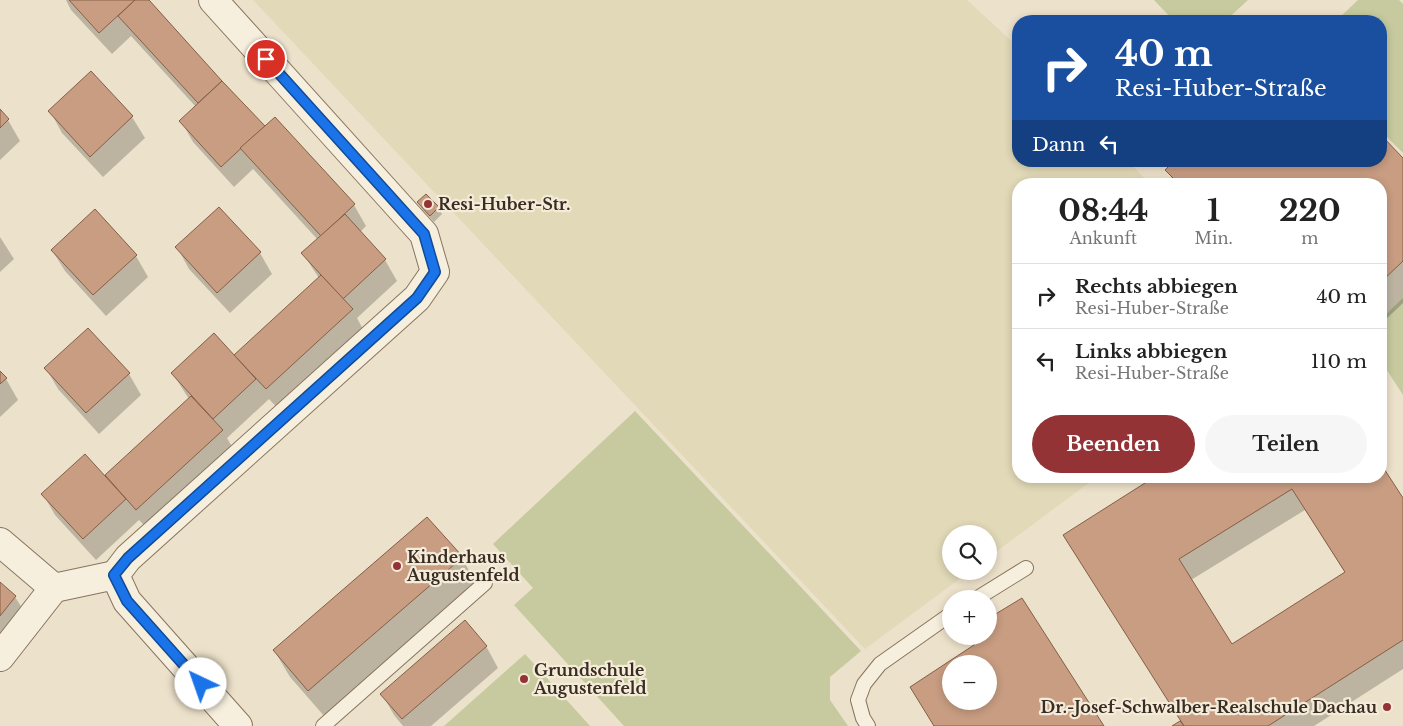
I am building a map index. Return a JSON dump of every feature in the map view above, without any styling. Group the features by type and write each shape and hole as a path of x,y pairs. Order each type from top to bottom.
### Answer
{"street":[{"path":"0,657 54,588 114,575 128,558 417,298 435,272 424,234 213,0"},
{"path":"0,542 54,588"},
{"path":"114,575 127,601 238,726"}],"lane":[{"path":"991,590 1026,568"},
{"path":"323,726 485,583"},
{"path":"868,726 863,718 858,700 864,684 880,664 942,620"}],"shaded area":[{"path":"253,0 967,0 1012,42 1012,167 1134,167 1144,178 1012,178 1012,483 1089,483 997,551 997,525 942,525 942,580 958,580 865,649"}],"green space":[{"path":"1154,0 1248,0 1232,15 1168,15"},
{"path":"1358,0 1399,0 1403,4 1403,153 1387,137 1387,15 1342,15"},
{"path":"1403,298 1403,395 1387,370 1387,313"},
{"path":"635,411 861,651 830,677 830,700 848,726 624,726 514,605 533,588 493,544"},
{"path":"525,654 590,726 444,726"}],"building":[{"path":"69,0 135,0 99,33"},
{"path":"135,0 149,0 222,81 198,103 118,16"},
{"path":"91,71 133,116 90,157 48,111"},
{"path":"222,81 265,126 221,167 179,121"},
{"path":"0,109 9,119 0,128"},
{"path":"275,117 355,204 321,236 240,148"},
{"path":"1387,141 1403,158 1403,261 1387,276 1387,178 1173,178 1165,170 1168,167 1387,167"},
{"name":"Resi-Huber-Str.","path":"426,194 439,207 430,216 417,202"},
{"path":"219,207 261,252 217,293 175,247"},
{"path":"95,209 137,255 93,295 51,250"},
{"path":"345,214 386,259 343,299 301,253"},
{"path":"321,275 353,309 266,389 234,355"},
{"path":"88,328 130,373 86,413 44,368"},
{"path":"214,333 256,379 213,419 171,373"},
{"path":"0,371 7,378 0,384"},
{"path":"191,396 223,430 136,510 105,475"},
{"path":"85,454 126,499 83,539 41,494"},
{"path":"1387,473 1403,498 1403,640 1268,726 1184,726 1063,535 1145,483 1387,483","holes":["1292,489 1345,572 1232,644 1179,559"]},
{"path":"427,517 463,557 308,691 273,650"},
{"path":"0,582 16,596 0,616"},
{"path":"1022,598 1104,726 934,726 910,687 942,666 942,710 997,710 997,655 959,655 974,645 997,645 997,613"},
{"path":"465,620 487,646 402,719 380,694"},
{"path":"1180,721 1184,726 1172,726"}],"place":[{"name":"Resi-Huber-Str.","path":"428,204"},
{"name":"Kinderhaus Augustenfeld","path":"397,566"},
{"name":"Grundschule Augustenfeld","path":"524,679"},
{"name":"Dr.-Josef-Schwalber-Realschule Dachau","path":"1387,707"}],"route":[{"path":"201,684 127,601 114,575 128,558 417,298 435,272 424,234 266,59"}]}
